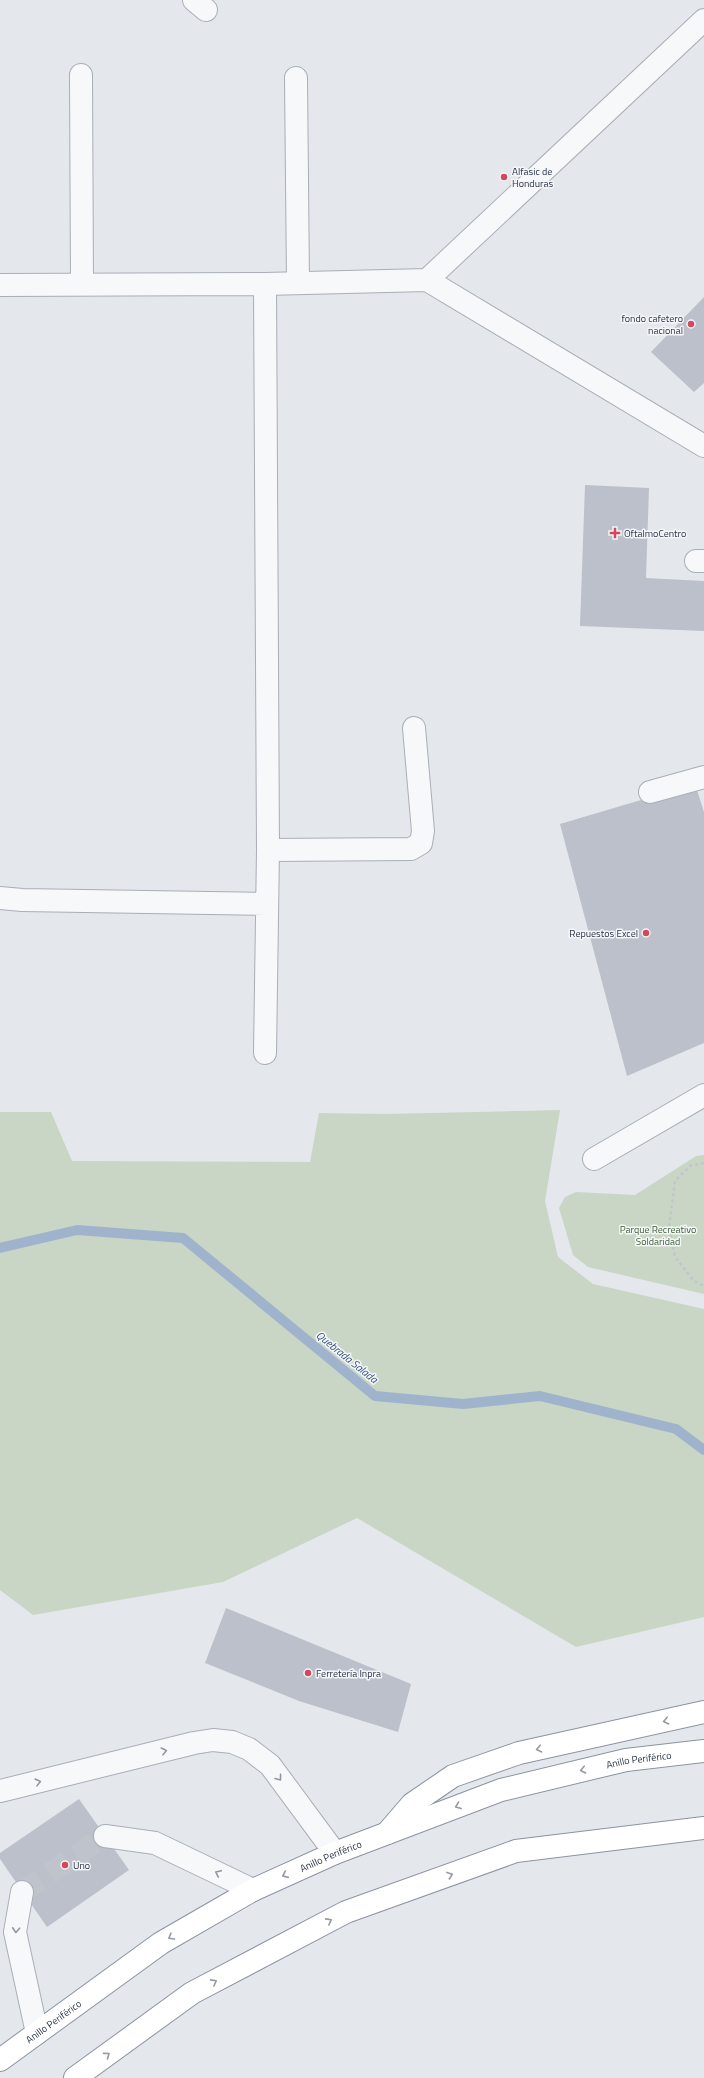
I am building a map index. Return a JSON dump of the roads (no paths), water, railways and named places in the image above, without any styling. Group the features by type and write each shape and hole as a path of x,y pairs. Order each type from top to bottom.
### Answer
{"highway":[{"path":"386,1834 412,1804 453,1776 519,1753 704,1712"},
{"name":"Anillo Periférico","path":"0,2060 161,1943 253,1890 335,1853 501,1790 626,1760 704,1751"},
{"path":"75,2078 192,1993 346,1912 516,1851 704,1828"}],"street":[{"path":"427,280 704,20"},
{"path":"81,75 82,283"},
{"path":"296,78 298,283"},
{"path":"0,285 82,283 265,284 427,280 704,446"},
{"path":"265,284 268,850 266,904 265,1053"},
{"path":"268,850 411,849 421,843 423,831 414,728"},
{"path":"650,792 704,777"},
{"path":"0,898 22,900 266,904"},
{"path":"594,1159 704,1095"},
{"path":"0,1791 194,1743 212,1740 232,1742 248,1749 270,1765 335,1853"},
{"path":"106,1836 155,1843 253,1890"},
{"path":"22,1892 15,1932 37,2032"}],"waterway":[{"name":"Quebrada Salada","path":"0,1248 77,1230 183,1238 375,1396 463,1404 540,1396 676,1429 704,1450"}],"tunnel":[{"path":"22,1892 105,1836"}],"place":[{"name":"Alfasic de Honduras","path":"504,177"},
{"name":"fondo cafetero nacional","path":"691,324"},
{"name":"OftalmoCentro","path":"615,533"},
{"name":"Repuestos Excel","path":"646,933"},
{"name":"Ferretería Inpra","path":"308,1673"},
{"name":"Uno","path":"65,1865"}],"park label":[{"name":"Parque Recreativo Soldaridad","path":"658,1234"}]}
